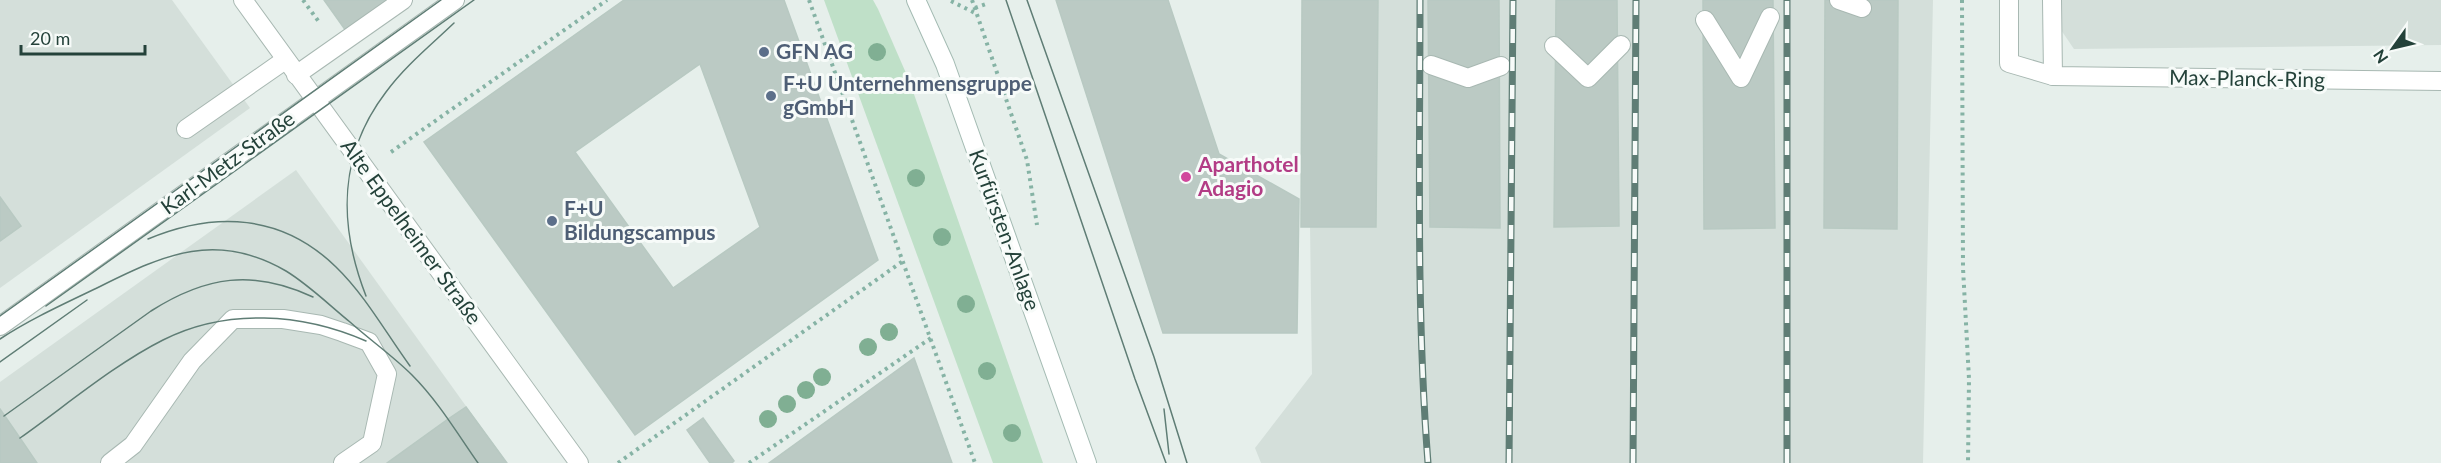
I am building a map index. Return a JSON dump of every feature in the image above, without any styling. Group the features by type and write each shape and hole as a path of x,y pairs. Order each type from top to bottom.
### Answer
{"street":[{"name":"Alte Eppelheimer Straße","path":"243,0 579,463"},
{"path":"296,75 403,0"},
{"name":"Karl-Metz-Straße","path":"0,326 455,0"},
{"name":"Kurfürsten-Anlage","path":"916,0 949,75 1087,463"},
{"path":"1839,0 1862,8"},
{"name":"Max-Planck-Ring","path":"2009,0 2009,63 2054,76 2441,81"},
{"path":"2052,0 2054,76"},
{"path":"1705,20 1741,78 1770,17"},
{"path":"1554,46 1588,78 1621,45"},
{"path":"186,129 285,60"},
{"path":"1431,65 1468,78 1501,66"},
{"path":"110,463 133,445 192,361 233,319 249,318 283,319 321,325 369,342 387,374 372,443 344,463"}],"path":[{"path":"366,170 607,0"},
{"path":"809,0 975,463"},
{"path":"950,0 978,14"},
{"path":"972,0 1028,160 1038,233"},
{"path":"1962,0 1963,268 1969,379 1968,463"},
{"path":"975,8 989,3"},
{"path":"618,463 903,261"},
{"path":"749,463 931,338"}],"shaded area":[{"path":"0,0 172,0 250,108 0,288"},
{"path":"1307,0 1933,0 1923,463 1261,463 1255,448 1312,374"},
{"path":"2059,0 2441,0 2441,45 2074,49 2059,27"},
{"path":"296,170 507,463 0,463 0,382"}],"green space":[{"path":"824,0 873,0 878,9 909,80 1043,463 993,463"}],"building":[{"path":"324,0 389,0 346,31"},
{"name":"F+U Bildungscampus","path":"624,0 784,0 878,260 635,435 424,142","holes":["700,64 760,227 673,288 575,152"]},
{"name":"Aparthotel Adagio","path":"1056,0 1168,0 1219,154 1299,199 1297,333 1163,333"},
{"path":"1302,0 1378,0 1376,227 1301,227"},
{"path":"1428,0 1499,0 1500,228 1430,227"},
{"path":"1556,0 1617,0 1619,226 1554,227"},
{"path":"1703,0 1773,0 1775,228 1704,229"},
{"path":"1825,0 1898,0 1897,229 1824,228"},
{"path":"0,197 21,226 0,241"},
{"path":"914,358 952,463 769,463 863,395"},
{"path":"466,407 507,463 387,463 448,419"},
{"path":"0,409 20,438 37,463 0,463"},
{"path":"703,418 734,461 732,463 710,463 687,430"}],"tram line":[{"path":"0,316 441,0"},
{"path":"46,306 474,0"},
{"path":"1006,0 1135,379 1166,463"},
{"path":"1027,0 1154,357 1187,463"},
{"path":"366,296 357,269 347,216 351,165 359,140 370,116 393,82 454,23"},
{"path":"148,239 198,224 223,222 270,227 293,236 315,249 347,278 410,366"},
{"path":"0,339 49,311 147,265 192,252 214,250 237,252 261,259 286,271 397,361 430,396 478,463"},
{"path":"4,416 151,311 191,290 230,280 250,280 270,282 313,297"},
{"path":"0,362 87,300"},
{"path":"20,438 127,361 163,340 187,330 212,323 264,318 316,325 366,341"},
{"path":"1164,409 1169,454"}],"railway":[{"path":"1420,0 1420,289 1428,463"},
{"path":"1509,463 1513,0"},
{"path":"1633,463 1636,0"},
{"path":"1787,0 1787,463"}],"place":[{"name":"GFN AG","path":"764,52"},
{"name":"F+U Unternehmensgruppe gGmbH","path":"771,96"},
{"name":"Aparthotel Adagio","path":"1186,177"},
{"name":"F+U Bildungscampus","path":"552,221"}]}
